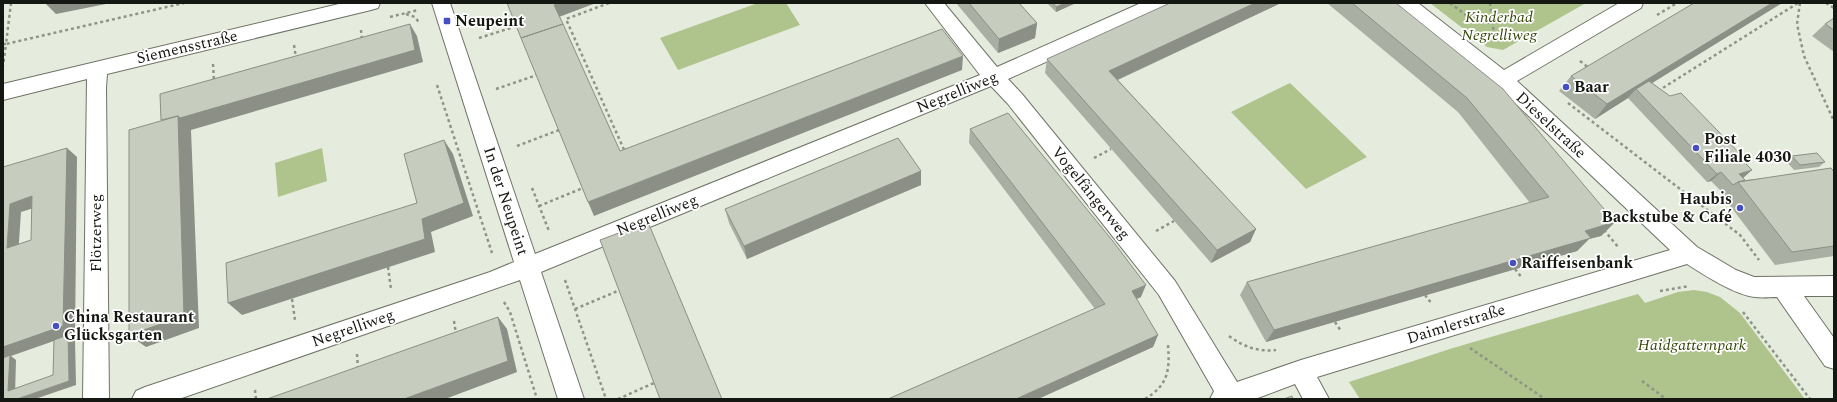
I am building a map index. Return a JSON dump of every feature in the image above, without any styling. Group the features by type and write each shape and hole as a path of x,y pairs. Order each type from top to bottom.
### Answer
{"street":[{"name":"Siemensstraße","path":"3,92 371,3"},
{"name":"In der Neupeint","path":"441,3 571,399"},
{"name":"Vogelfängerweg","path":"934,3 981,63 1015,99 1167,288 1227,398"},
{"name":"Negrelliweg","path":"145,399 495,280 994,77 1158,3"},
{"name":"Dieselstraße","path":"1405,3 1503,80 1689,254 1728,277 1754,287 1784,288 1834,286"},
{"path":"1503,80 1634,3"},
{"name":"Flötzerweg","path":"96,399 96,88 98,68"},
{"name":"Daimlerstraße","path":"1227,398 1301,371 1689,254"},
{"path":"1784,288 1834,358"},
{"path":"1301,371 1316,399"}],"path":[{"path":"3,66 11,3"},
{"path":"5,44 184,3"},
{"path":"609,3 566,19 626,153"},
{"path":"1450,3 1466,15 1493,24"},
{"path":"1652,18 1677,3"},
{"path":"1653,94 1799,3"},
{"path":"1799,3 1797,24 1804,56 1834,121"},
{"path":"1826,3 1834,8"},
{"path":"405,14 415,17 420,24"},
{"path":"360,25 363,44"},
{"path":"476,32 478,39 517,26"},
{"path":"294,41 296,63"},
{"path":"1574,64 1587,57"},
{"path":"212,60 214,87"},
{"path":"1580,61 1593,71"},
{"path":"494,82 496,89 537,75"},
{"path":"437,85 492,255"},
{"path":"1566,102 1740,235 1761,262"},
{"path":"517,146 560,130"},
{"path":"514,139 520,154"},
{"path":"1092,159 1111,149"},
{"path":"530,183 548,230 551,233"},
{"path":"539,206 583,188"},
{"path":"1151,233 1174,221"},
{"path":"1601,226 1620,249 1613,251"},
{"path":"388,268 391,290"},
{"path":"1515,269 1522,278"},
{"path":"564,273 606,399"},
{"path":"1514,280 1530,276"},
{"path":"1655,293 1691,285"},
{"path":"575,309 620,290"},
{"path":"1425,296 1432,304"},
{"path":"292,299 295,322"},
{"path":"500,299 506,304 510,312 536,399"},
{"path":"1424,307 1439,302"},
{"path":"1741,310 1810,399"},
{"path":"453,318 457,339"},
{"path":"1335,322 1341,331"},
{"path":"1454,325 1472,350 1546,399"},
{"path":"1334,333 1348,329"},
{"path":"1227,335 1242,345 1256,350 1278,349"},
{"path":"1145,399 1160,390 1167,376 1169,360 1167,338"},
{"path":"356,352 359,374"},
{"path":"1642,381 1666,399"},
{"path":"618,399 656,382"}],"green space":[{"path":"758,3 786,3 800,25 678,70 660,38"},
{"name":"Kinderbad Negrelliweg","path":"1430,3 1586,3 1503,50 1487,47"},
{"path":"1290,83 1367,157 1306,189 1231,112"},
{"path":"322,148 327,181 278,197 275,163"},
{"name":"Haidgatternpark","path":"1694,290 1707,292 1720,297 1740,313 1805,399 1360,399 1349,382 1453,348 1638,294 1645,303 1678,292"}],"building":[{"path":"507,3 558,3 554,5 563,24 521,38"},
{"path":"969,3 1019,3 1037,23 999,39"},
{"path":"1053,3 1065,3 1056,7"},
{"path":"1170,3 1255,3 1109,71 1256,229 1217,250 1047,59"},
{"path":"1352,3 1396,3 1503,89 1615,222 1585,231 1591,238 1274,330 1247,282 1549,197 1467,98"},
{"path":"1694,3 1772,3 1607,104 1571,76"},
{"path":"1834,18 1834,30 1825,24"},
{"path":"410,24 415,50 180,118 178,116 161,120 160,94"},
{"path":"563,24 620,151 942,29 963,56 588,202 521,38"},
{"path":"1649,81 1670,96 1681,93 1749,163 1746,164 1752,170 1739,174 1745,180 1733,185 1721,172 1717,174 1636,89"},
{"path":"1008,113 1112,240 1146,285 1132,291 1158,335 1016,399 888,399 1105,304 970,129"},
{"path":"178,116 184,316 129,335 129,130"},
{"path":"898,138 921,171 744,246 725,209"},
{"path":"444,140 464,203 422,219 425,239 228,303 226,263 417,203 404,154"},
{"path":"67,148 63,326 3,347 3,167","holes":["32,196 31,240 7,248 10,204"]},
{"path":"1817,153 1825,162 1800,165 1792,156"},
{"path":"1831,168 1834,172 1834,246 1792,252 1738,182"},
{"path":"648,222 722,399 660,399 600,240"},
{"path":"498,317 508,361 404,399 267,399"},
{"path":"68,335 69,381 17,399 3,399 3,358 10,355 8,391 53,375 54,340"},
{"path":"1292,396 1293,399 1284,399"}],"place":[{"name":"Neupeint","path":"447,21"},
{"name":"Baar","path":"1566,87"},
{"name":"Post Filiale 4030","path":"1696,148"},
{"name":"Haubis Backstube & Café","path":"1740,208"},
{"name":"Raiffeisenbank","path":"1513,263"},
{"name":"China Restaurant Glücksgarten","path":"56,326"}]}
